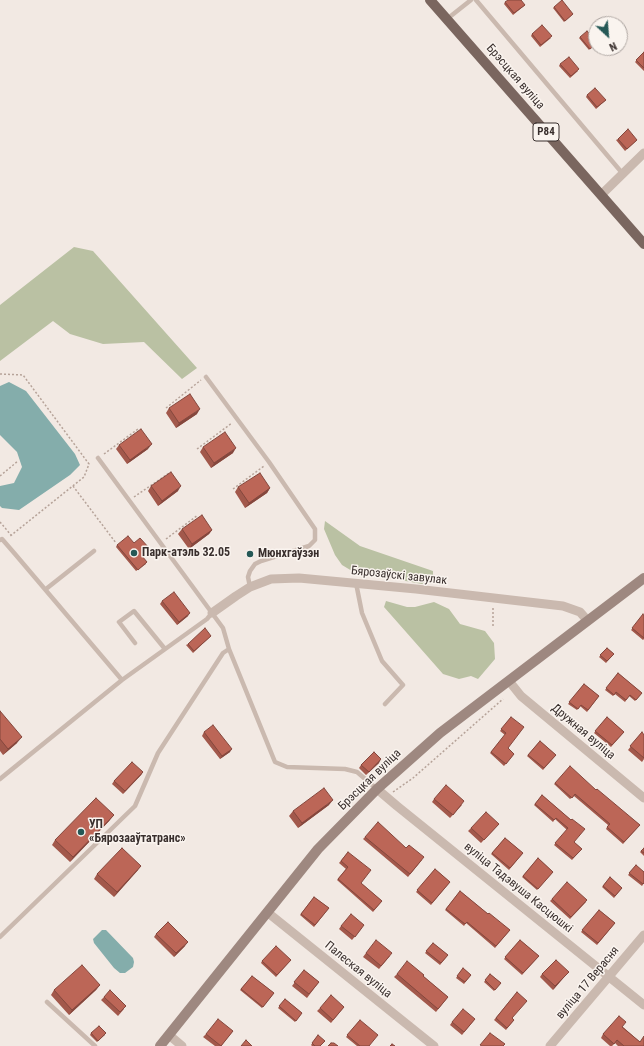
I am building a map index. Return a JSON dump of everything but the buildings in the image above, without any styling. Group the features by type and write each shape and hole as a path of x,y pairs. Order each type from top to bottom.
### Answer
{"main road":[{"name":"Брэсцкая вуліца","path":"430,0 644,244"}],"street":[{"path":"601,195 644,153"},
{"name":"Бярозаўскі завулак","path":"212,613 250,587 271,579 299,578 563,606 580,612 588,620"},
{"name":"Брэсцкая вуліца","path":"160,1046 318,849 377,789 440,733 644,579"},
{"name":"Дружная вуліца","path":"509,681 521,696 644,798"},
{"name":"вуліца Тадэвуша Касцюшкі","path":"377,789 644,1005"},
{"name":"Палеская вуліца","path":"267,912 434,1046"},
{"name":"вуліца 17 Верасня","path":"550,1046 644,935"},
{"path":"168,1035 182,1046"}],"lane":[{"path":"447,19 471,0"},
{"path":"476,0 623,174"},
{"path":"206,377 269,462 315,529 315,540 309,546 255,564 248,577 250,587"},
{"path":"98,458 223,628 229,649 275,762 286,767 345,769 357,772 377,789"},
{"path":"0,540 2,539 46,589 122,680"},
{"path":"46,589 94,551"},
{"path":"356,583 362,613 382,661 403,685 385,704"},
{"path":"135,643 119,622 134,611 165,649"},
{"path":"0,779 122,680 207,619 212,613"},
{"path":"0,937 135,806 158,753 223,653 229,649"},
{"path":"47,1002 95,1046"}],"path":[{"path":"0,374 23,376 89,464 84,478 11,536 0,522"},
{"path":"166,408 206,377"},
{"path":"197,449 238,419"},
{"path":"98,458 138,429"},
{"path":"0,476 18,461"},
{"path":"233,488 269,462"},
{"path":"129,500 169,473"},
{"path":"73,486 116,542"},
{"path":"161,543 198,515"},
{"path":"493,599 494,628"},
{"path":"386,797 413,778 503,698"}],"green space":[{"path":"74,247 93,251 197,368 182,379 144,342 103,344 70,334 53,321 0,361 0,305"},
{"path":"325,521 360,546 433,571 433,576 430,580 422,584 352,571 342,565 335,555 324,529"},
{"path":"386,601 407,607 415,607 434,602 449,609 460,624 485,631 494,643 495,659 478,679 471,676 459,679 443,674 384,607"}],"water":[{"path":"9,382 26,391 75,454 80,465 70,475 19,510 2,508 0,506 0,486 14,483 22,467 17,452 0,435 0,386"},
{"path":"102,930 106,930 133,958 133,967 125,973 120,973 114,968 94,943 93,939"}],"place":[{"name":"Парк-атэль 32.05","path":"134,553"},
{"name":"Мюнхгаўзэн","path":"250,554"},
{"name":"УП «Бярозааўтатранс»","path":"81,832"}]}
